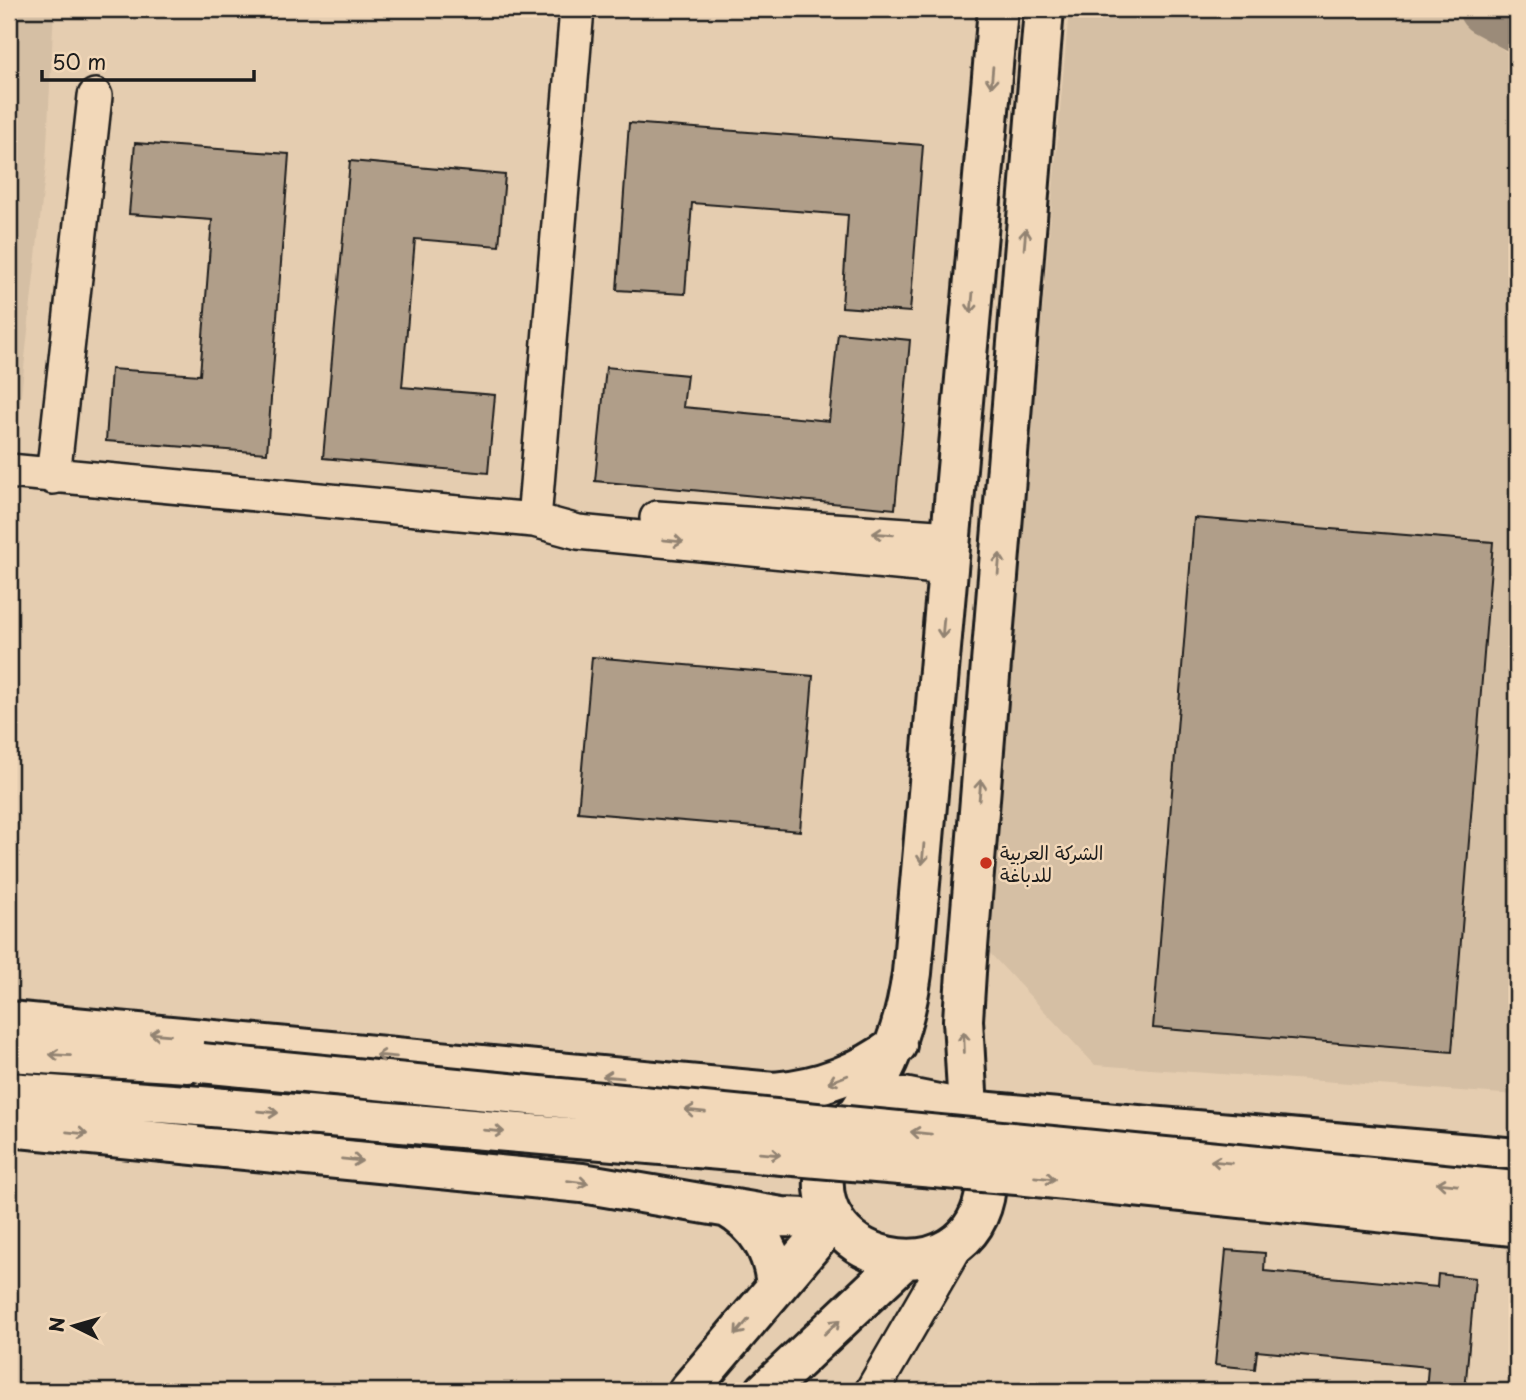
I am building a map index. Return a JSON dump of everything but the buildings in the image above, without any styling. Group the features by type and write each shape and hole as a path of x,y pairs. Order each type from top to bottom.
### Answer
{"main road":[{"path":"859,1112 897,1045 907,1010 912,973 998,9"},
{"path":"1044,9 963,1020 968,1110 986,1168 986,1187 981,1206 960,1239 943,1251 924,1258 904,1260 883,1257 864,1249 847,1236 834,1219 827,1201 824,1181 826,1161 844,1125 859,1112 880,1101 903,1097 968,1110 1516,1198"},
{"path":"9,1021 774,1092 827,1083 876,1061 897,1045"},
{"path":"9,1052 201,1063 1516,1198"},
{"path":"9,1092 1017,1175 1516,1198"},
{"path":"9,1127 582,1183 782,1217 834,1219"},
{"path":"724,1206 752,1225 762,1238 772,1261 776,1286"},
{"path":"688,1391 834,1219"},
{"path":"765,1391 904,1260"}],"street":[{"path":"534,520 577,9"},
{"path":"53,477 94,96"},
{"path":"9,471 534,520 559,513 580,512 950,553"},
{"path":"872,1391 960,1239"}],"shaded area":[{"path":"9,9 54,9 46,164 15,451 9,451"},
{"path":"1069,9 1449,9 1517,60 1517,1095 1095,1065 986,949"}],"waterway":[{"path":"1484,9 1517,27"}],"place":[{"name":"الشركة العربية للدباغة","path":"986,863"}]}
